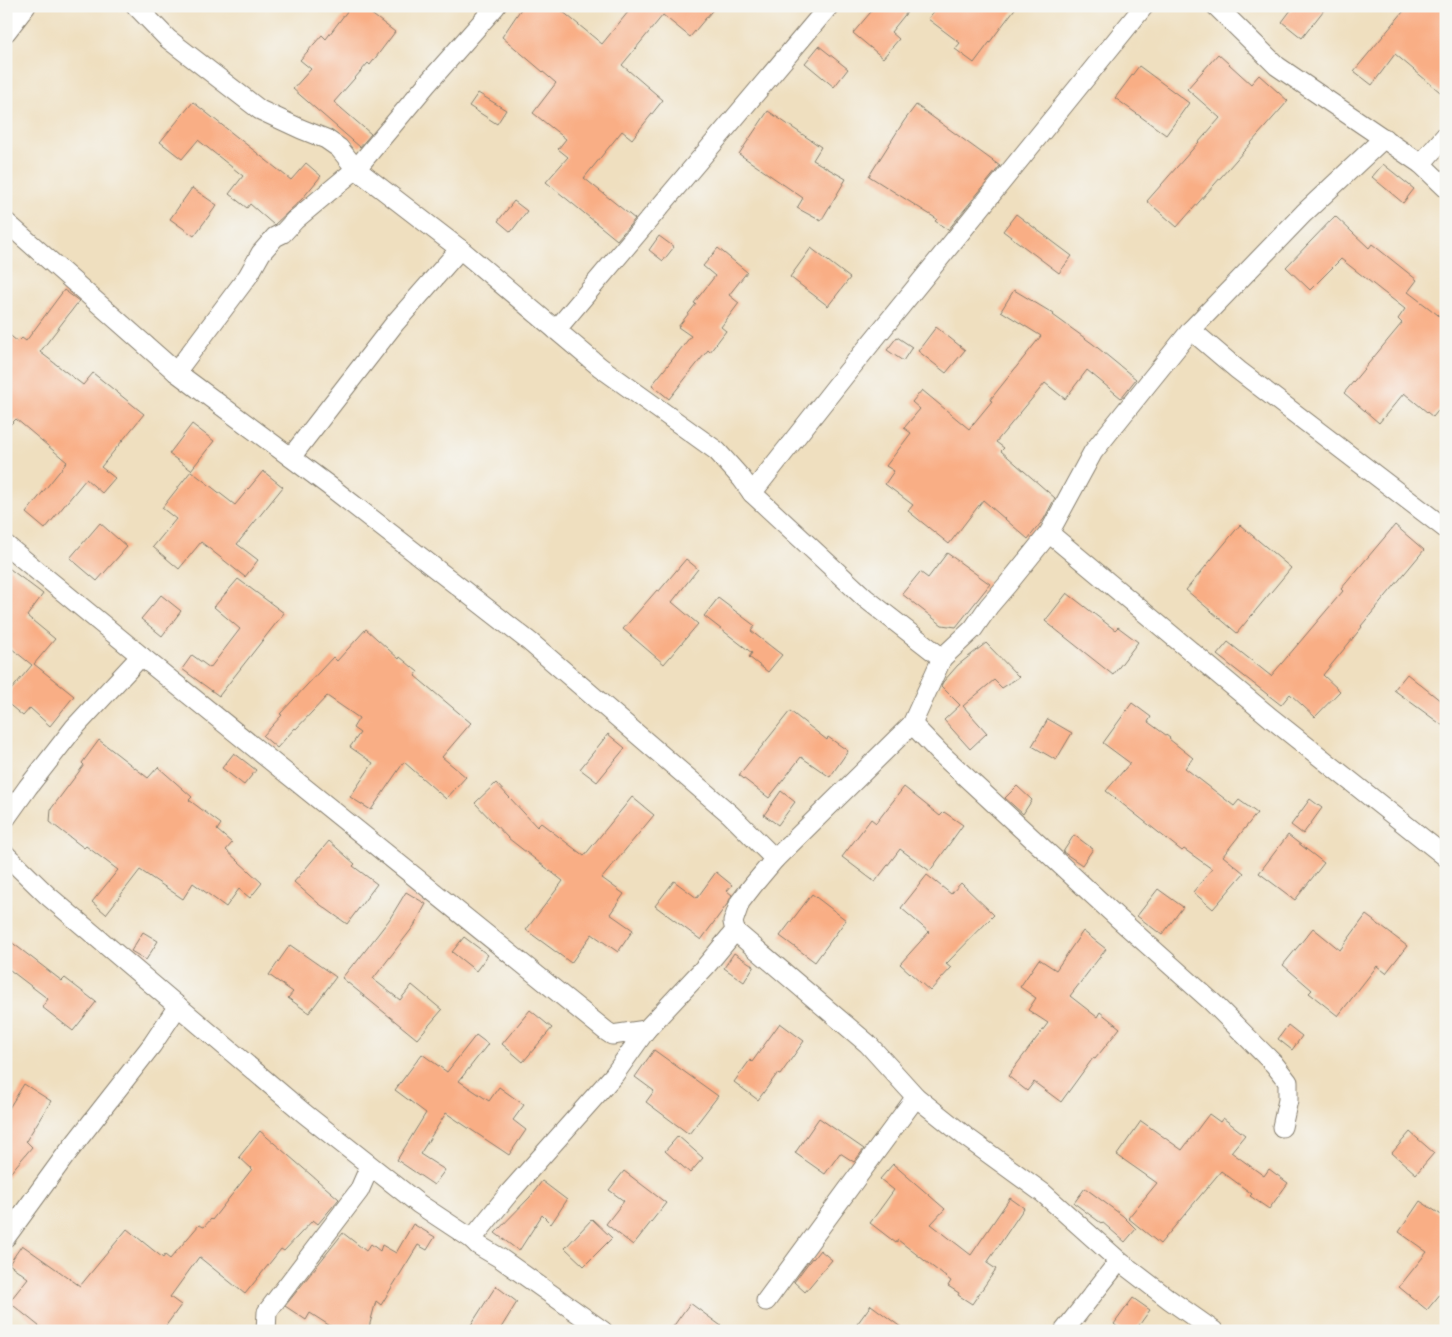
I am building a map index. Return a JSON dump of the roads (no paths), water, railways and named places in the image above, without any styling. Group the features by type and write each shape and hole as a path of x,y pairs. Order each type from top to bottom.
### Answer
{"street":[{"path":"6,32 26,6"},
{"path":"176,372 248,276 261,253 275,237 283,233 295,220 356,169 427,84 496,6"},
{"path":"556,330 829,6"},
{"path":"752,493 845,375 1144,6"},
{"path":"1216,6 1277,66 1421,164 1446,188"},
{"path":"144,9 168,39 260,110 326,139 339,148 356,169 460,249 600,367 717,451 752,493 865,598 942,658"},
{"path":"1421,164 1446,135"},
{"path":"1214,1331 1170,1300 1119,1260 1043,1193 966,1137 916,1097 868,1044 735,931 734,922 740,902 775,859 912,724 942,658 973,630 989,606 1049,533 1093,452 1191,330 1304,213 1384,138"},
{"path":"6,222 176,372 328,485 530,642 730,814 775,859"},
{"path":"290,457 395,323 460,249"},
{"path":"1191,330 1238,370 1446,529"},
{"path":"1049,533 1271,718 1446,857"},
{"path":"6,545 606,1031 612,1034 646,1030"},
{"path":"6,818 74,728 141,656"},
{"path":"912,724 940,753 1119,919 1212,1002 1274,1064 1288,1082 1288,1100 1282,1128"},
{"path":"6,855 47,895 305,1114 370,1166 420,1204 603,1331"},
{"path":"472,1239 510,1192 614,1075 646,1030 706,966 735,931"},
{"path":"6,1237 65,1156 152,1044 178,1006"},
{"path":"766,1301 916,1097"},
{"path":"266,1331 267,1312 359,1191 370,1166"},
{"path":"1064,1331 1119,1260"}]}
